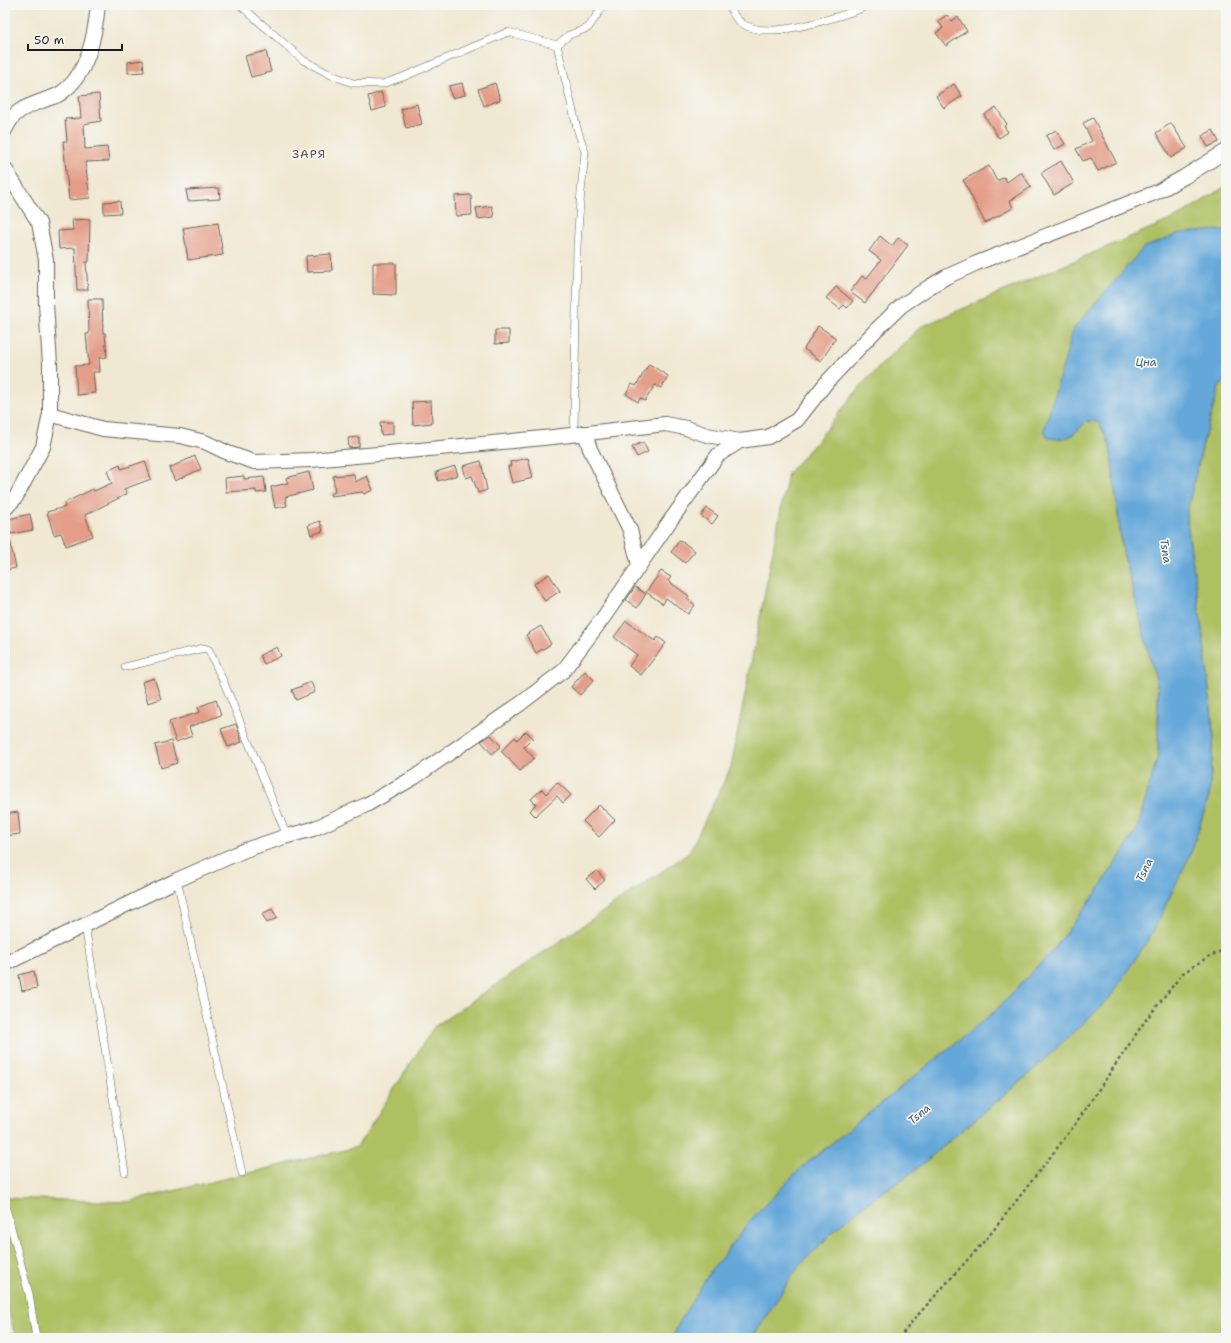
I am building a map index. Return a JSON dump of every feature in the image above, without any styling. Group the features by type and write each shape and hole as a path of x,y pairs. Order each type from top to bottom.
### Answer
{"street":[{"path":"5,130 8,123 19,110 61,94 79,73 87,57 96,22 98,5"},
{"path":"50,414 103,429 173,436 205,442 228,453 254,462 310,460 378,454 665,424 686,428 707,435 740,441 768,437 797,420 826,383 875,331 902,306 929,287 946,277 977,263 1157,192 1226,151"},
{"path":"5,169 39,223 46,260 46,304 50,364 50,414 43,447 16,497 5,509"},
{"path":"580,434 590,449 630,530 639,565"},
{"path":"5,964 177,880 245,850 313,829 359,808 415,777 520,704 563,670 603,618 718,454 740,441"}],"lane":[{"path":"240,5 303,60 331,75 353,83 382,84 403,77 508,32 557,45"},
{"path":"557,45 569,35 588,28 604,5"},
{"path":"730,5 736,20 747,27 773,30 797,27 858,10 867,5"},
{"path":"557,45 577,128 586,152 580,202 577,246 580,434"},
{"path":"125,667 204,648 210,650 287,836"},
{"path":"177,880 242,1173"},
{"path":"85,925 124,1172"},
{"path":"5,1205 29,1294 36,1338"}],"path":[{"path":"900,1338 917,1316 988,1237 1019,1198 1074,1126 1145,1021 1183,973 1208,957 1226,949"}],"green space":[{"path":"1226,186 1226,231 1217,230 1072,436 1087,421 1099,422 1110,446 1122,548 1158,689 1158,756 1137,830 1098,890 1054,949 994,1012 800,1169 680,1321 672,1338 16,1338 5,1298 5,1198 127,1202 357,1147 434,1027 689,853 731,767 788,473 812,447 863,383 920,327 1177,217"},
{"path":"1226,381 1226,1338 752,1338 799,1266 833,1232 864,1205 914,1171 1029,1074 1191,853 1209,796 1214,736 1204,644 1186,515 1204,440 1219,387"}],"water":[{"name":"Цна","path":"1217,230 1226,231 1226,381 1219,387 1204,440 1186,515 1204,644 1214,736 1209,796 1191,853 1152,934 1108,1000 1029,1074 914,1171 864,1205 833,1232 799,1266 752,1338 672,1338 680,1321 708,1275 753,1217 800,1169 994,1012 1054,949 1098,890 1137,830 1158,756 1158,689 1122,548 1110,446 1099,422 1087,421 1070,436 1061,439 1048,438 1044,430 1074,328 1143,248 1180,233"}],"building":[{"path":"947,15 952,21 958,17 967,31 946,46 936,33 943,28 938,21"},
{"path":"266,51 271,72 251,77 245,56"},
{"path":"143,60 144,72 128,73 128,62"},
{"path":"462,83 465,95 452,98 449,86"},
{"path":"495,83 500,100 484,106 478,89"},
{"path":"954,84 962,96 944,108 936,96"},
{"path":"381,92 386,107 372,111 368,96"},
{"path":"99,94 101,121 84,124 85,149 107,147 109,161 85,162 90,198 69,200 63,141 67,141 65,119 81,118 79,96"},
{"path":"417,104 422,124 406,128 401,109"},
{"path":"996,107 1007,124 1004,126 1008,132 999,138 984,115"},
{"path":"1093,118 1116,162 1098,171 1091,158 1083,161 1076,149 1092,141 1083,123"},
{"path":"1171,123 1187,148 1171,158 1156,133"},
{"path":"1056,130 1065,144 1054,150 1046,136"},
{"path":"1213,130 1219,142 1208,147 1202,136"},
{"path":"1061,161 1074,183 1054,195 1041,173"},
{"path":"989,166 997,181 1004,177 1007,182 1021,172 1031,187 1010,201 1013,208 985,223 963,180"},
{"path":"219,188 220,199 188,201 186,190"},
{"path":"471,195 472,215 456,216 455,196"},
{"path":"120,201 121,213 104,214 104,202"},
{"path":"492,206 494,217 478,219 476,208"},
{"path":"90,219 89,262 86,262 88,290 77,290 75,248 59,249 58,231 73,230 72,220"},
{"path":"218,223 223,255 188,260 183,228"},
{"path":"880,236 892,246 898,238 908,245 865,303 850,292 862,276 866,279 881,260 869,251"},
{"path":"331,254 332,271 307,272 306,256"},
{"path":"373,263 396,263 396,295 373,294"},
{"path":"836,287 853,301 847,308 844,305 840,309 826,298"},
{"path":"88,299 102,299 103,333 105,333 107,357 99,358 100,372 93,372 95,393 77,395 75,366 89,365 86,334 89,334"},
{"path":"818,326 836,338 821,361 804,349"},
{"path":"495,330 509,330 509,343 495,344"},
{"path":"649,364 668,376 661,388 655,385 645,401 640,398 638,402 626,394 632,384 636,386"},
{"path":"431,401 432,423 413,425 412,402"},
{"path":"380,422 393,422 393,434 381,435"},
{"path":"359,437 359,447 349,448 348,438"},
{"path":"643,442 648,452 637,457 632,447"},
{"path":"195,456 201,469 175,481 169,468"},
{"path":"528,458 533,478 512,483 508,466 511,466 510,462"},
{"path":"145,461 151,479 124,489 127,494 85,515 93,536 66,546 61,533 54,535 47,512 65,507 64,503 93,489 94,491 112,483 107,471 120,465 121,469"},
{"path":"481,461 487,490 478,493 472,476 466,478 463,466"},
{"path":"455,466 458,475 438,481 436,472"},
{"path":"309,472 313,490 285,497 287,506 275,508 271,487 288,483 286,478"},
{"path":"354,474 355,482 367,476 373,490 364,494 362,492 331,496 330,494 335,492 333,476"},
{"path":"244,476 244,479 264,477 266,492 256,493 256,490 226,492 225,478"},
{"path":"707,508 718,516 712,524 701,516"},
{"path":"30,514 33,530 11,534 8,519"},
{"path":"320,521 323,531 311,535 308,525"},
{"path":"9,537 16,568 5,570 5,538"},
{"path":"680,540 695,551 685,563 671,552"},
{"path":"661,571 671,577 668,581 689,596 687,599 695,605 688,614 666,598 663,604 646,592"},
{"path":"549,574 560,591 545,601 534,584"},
{"path":"635,587 646,594 637,608 626,600"},
{"path":"626,621 655,641 658,637 666,643 641,675 629,666 637,655 614,637"},
{"path":"541,626 551,644 536,653 526,635"},
{"path":"277,647 281,656 264,664 260,655"},
{"path":"585,671 594,680 580,695 571,687"},
{"path":"154,678 161,699 148,703 142,682"},
{"path":"311,682 315,692 296,700 292,690"},
{"path":"216,700 221,715 189,727 192,736 176,742 169,722 200,712 198,707"},
{"path":"236,724 242,742 228,747 221,729"},
{"path":"526,731 533,738 524,747 534,758 520,771 501,751 515,737 517,740"},
{"path":"491,735 501,746 492,754 481,741"},
{"path":"171,741 177,763 161,768 155,745"},
{"path":"557,782 571,795 563,803 557,796 535,816 530,811 536,804 531,799 542,789 546,794"},
{"path":"599,805 615,820 599,837 583,821"},
{"path":"18,812 20,834 5,836 5,814"},
{"path":"597,871 605,880 595,889 586,879"},
{"path":"272,909 277,918 267,923 262,914"},
{"path":"34,971 37,988 22,991 19,975"}],"district":[{"name":"ЗАРЯ","path":"309,154"}],"water label":[{"name":"Tsna","path":"1166,551"},
{"name":"Tsna","path":"1144,870"},
{"name":"Tsna","path":"919,1114"}]}
